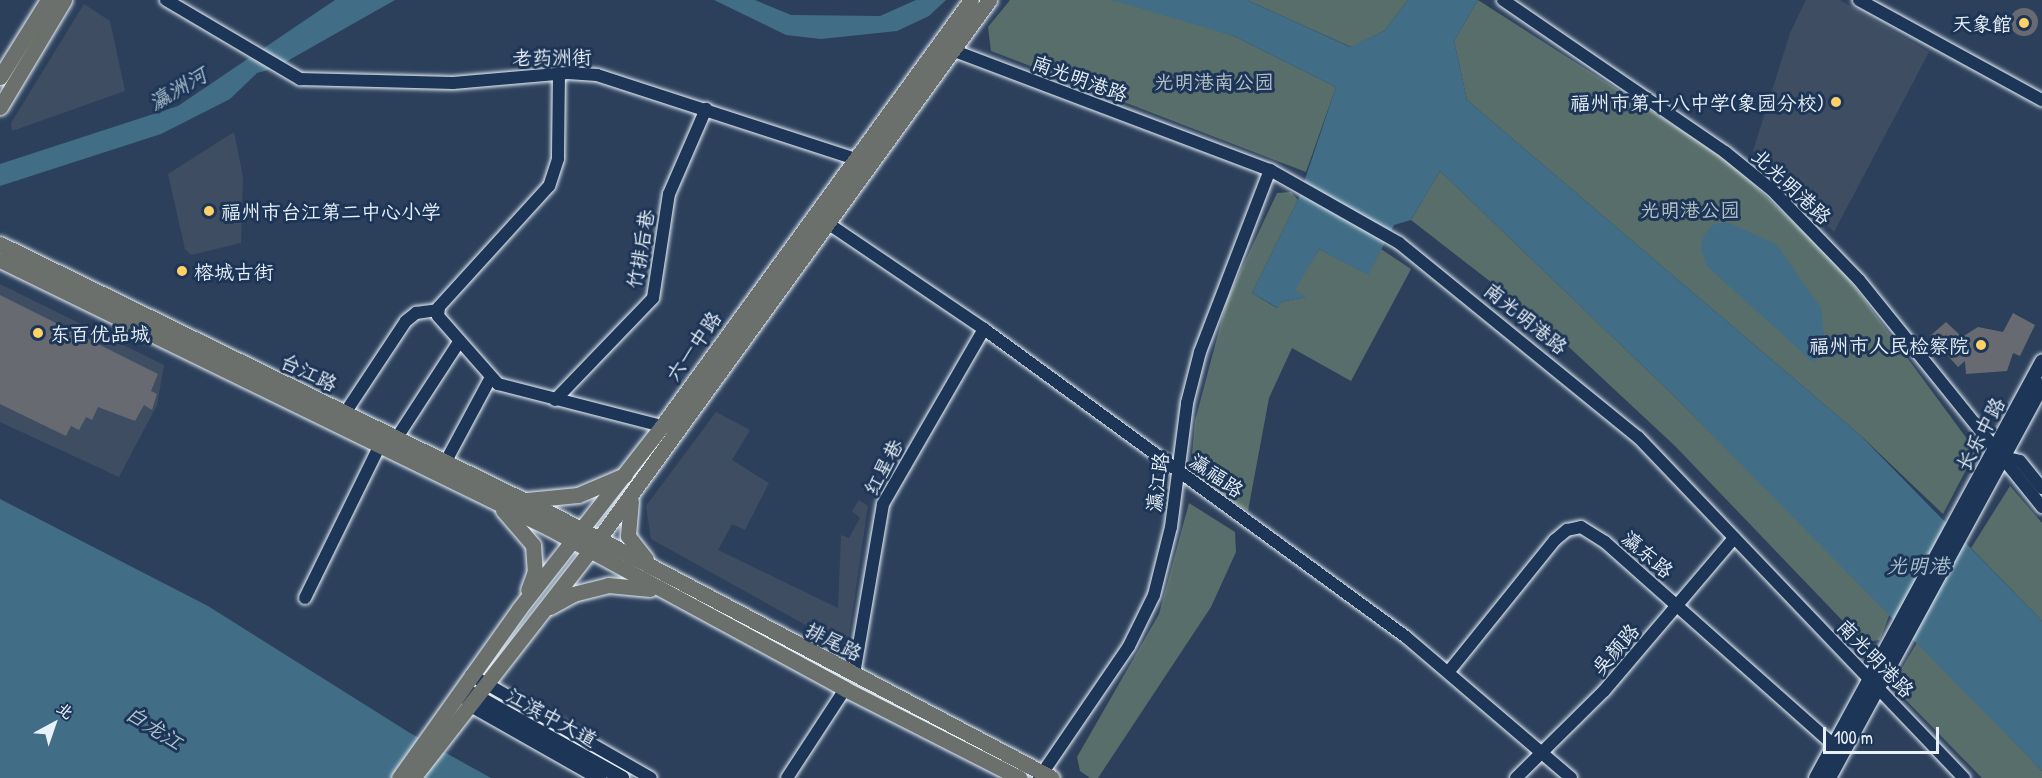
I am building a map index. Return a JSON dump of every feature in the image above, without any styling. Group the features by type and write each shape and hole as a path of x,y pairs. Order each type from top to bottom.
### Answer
{"main road":[{"path":"0,77 48,0"},
{"path":"0,107 64,0"},
{"name":"六一中路","path":"469,696 471,675 519,609 625,476 971,0"},
{"name":"六一中路","path":"469,696 489,679 594,545 989,0"},
{"name":"台江路","path":"0,244 516,496 577,535"},
{"name":"台江路","path":"0,260 379,447 491,499 577,535"},
{"name":"长乐中路","path":"1999,453 2042,361"},
{"path":"1828,778 1873,684 1999,453 2042,385"},
{"path":"516,496 540,501 561,498 625,476"},
{"path":"637,487 627,518 630,541 670,578"},
{"path":"491,499 533,545 535,571 519,609"},
{"name":"排尾路","path":"577,535 661,591 845,689 1020,778"},
{"name":"排尾路","path":"594,545 670,578 1044,776"},
{"path":"535,622 555,602 594,588 618,585 661,591"},
{"path":"1816,778 1873,684"},
{"path":"399,778 469,696"},
{"name":"江滨中大道","path":"469,696 600,778"},
{"name":"江滨中大道","path":"469,696 622,778"},
{"path":"413,778 450,719"}],"street":[{"name":"老药洲街","path":"166,0 275,68 300,79 321,82 453,83 560,73 617,79 855,159"},
{"name":"北光明港路","path":"1503,0 1725,152 1772,190 1859,280 2042,507"},
{"path":"1859,0 2042,100"},
{"name":"南光明港路","path":"952,50 1270,170 1369,223 1438,272 1611,412 1964,778"},
{"path":"440,315 549,186 558,159 560,73"},
{"name":"竹排后巷","path":"555,400 653,298 669,195 706,109"},
{"name":"瀛江路","path":"1044,776 1130,646 1146,614 1166,548 1187,403 1205,331 1270,170"},
{"name":"瀛福路","path":"826,222 984,329 1450,670 1571,778"},
{"path":"345,413 406,321 416,313 440,315"},
{"path":"440,315 490,379 555,400 662,426"},
{"name":"红星巷","path":"854,675 883,504 984,329"},
{"path":"396,439 459,342"},
{"path":"446,461 490,379"},
{"path":"305,598 379,447"},
{"name":"北光明港路","path":"1999,453 2020,461 2042,488"},
{"name":"瀛东路","path":"1450,670 1555,540 1574,527 1593,532 1834,745"},
{"name":"吴颜路","path":"1516,778 1604,692 1734,538"},
{"path":"471,675 489,679 651,778"},
{"path":"787,778 845,689"}],"shaded area":[{"name":"福州市第十八中学(象园分校)","path":"1806,0 1840,0 1929,52 1834,232 1753,151 1790,33"},
{"path":"84,4 110,21 125,91 12,131 11,123"},
{"name":"福州市台江第二中心小学","path":"234,132 243,177 241,243 191,255 185,249 168,174"},
{"name":"东百优品城","path":"0,284 164,365 157,405 119,477 0,422"},
{"path":"716,412 750,430 732,460 769,483 745,530 732,524 718,550 838,608 841,535 849,538 860,518 852,511 859,500 868,506 847,648 651,539 646,506"}],"green space":[{"name":"光明港南公园","path":"1010,0 1112,0 1141,5 1234,36 1336,87 1306,172 991,51 988,27"},
{"path":"1247,0 1408,0 1384,31 1351,47"},
{"name":"光明港公园","path":"1478,0 1728,160 1841,268 1976,451 1943,514 1860,435 1467,100 1454,41"},
{"path":"1440,171 1673,395 1890,613 1880,640 1863,642 1675,446 1541,321 1411,220"},
{"path":"1291,192 1298,200 1252,293 1277,308 1281,302 1305,297 1294,290 1319,249 1368,274 1381,249 1411,269 1351,381 1292,348 1269,398 1248,511 1199,479 1191,466 1195,421 1227,300 1277,193"},
{"path":"2010,486 2042,523 2042,621 1971,548"},
{"path":"1189,503 1235,532 1236,552 1211,607 1098,778 1090,778 1080,771 1077,757 1159,614"},
{"path":"1918,641 2042,771 2042,778 1982,778 1904,698 1900,671"}],"water":[{"path":"335,0 395,0 275,68 257,73 230,99 161,134 0,186 0,164 178,106"},
{"path":"714,0 755,0 791,15 880,16 916,0 946,0 929,16 897,31 821,39 786,35"},
{"name":"光明港","path":"1112,0 1247,0 1350,47 1384,31 1408,0 1478,0 1454,41 1467,100 1860,435 2042,621 2042,771 1673,395 1440,171 1411,220 1394,225 1368,275 1319,249 1295,290 1306,297 1281,302 1278,308 1252,293 1298,200 1336,87 1234,36"},
{"path":"1726,222 1776,244 1821,308 1825,345 1814,363 1707,266 1701,249 1704,235 1713,225"},
{"name":"白龙江","path":"0,499 208,606 410,733 491,778 0,778"}],"building":[{"name":"天象館","path":"2024,8 2034,12 2038,22 2034,32 2024,36 2014,32 2010,22 2014,12"},
{"name":"东百优品城","path":"0,295 158,374 151,391 157,394 152,410 144,405 135,421 98,407 92,420 86,417 79,430 71,426 66,436 0,404"},
{"name":"福州市人民检察院","path":"2013,313 2035,325 2020,356 2013,353 2007,371 1966,374 1965,361 1958,367 1930,336 1946,322 1962,337 1978,327 2003,332"}],"place":[{"name":"天象館","path":"2024,23"},
{"name":"福州市第十八中学(象园分校)","path":"1836,102"},
{"name":"福州市台江第二中心小学","path":"209,211"},
{"name":"榕城古街","path":"182,271"},
{"name":"东百优品城","path":"38,333"},
{"name":"福州市人民检察院","path":"1981,345"}],"water label":[{"name":"瀛洲河","path":"178,89"}]}
